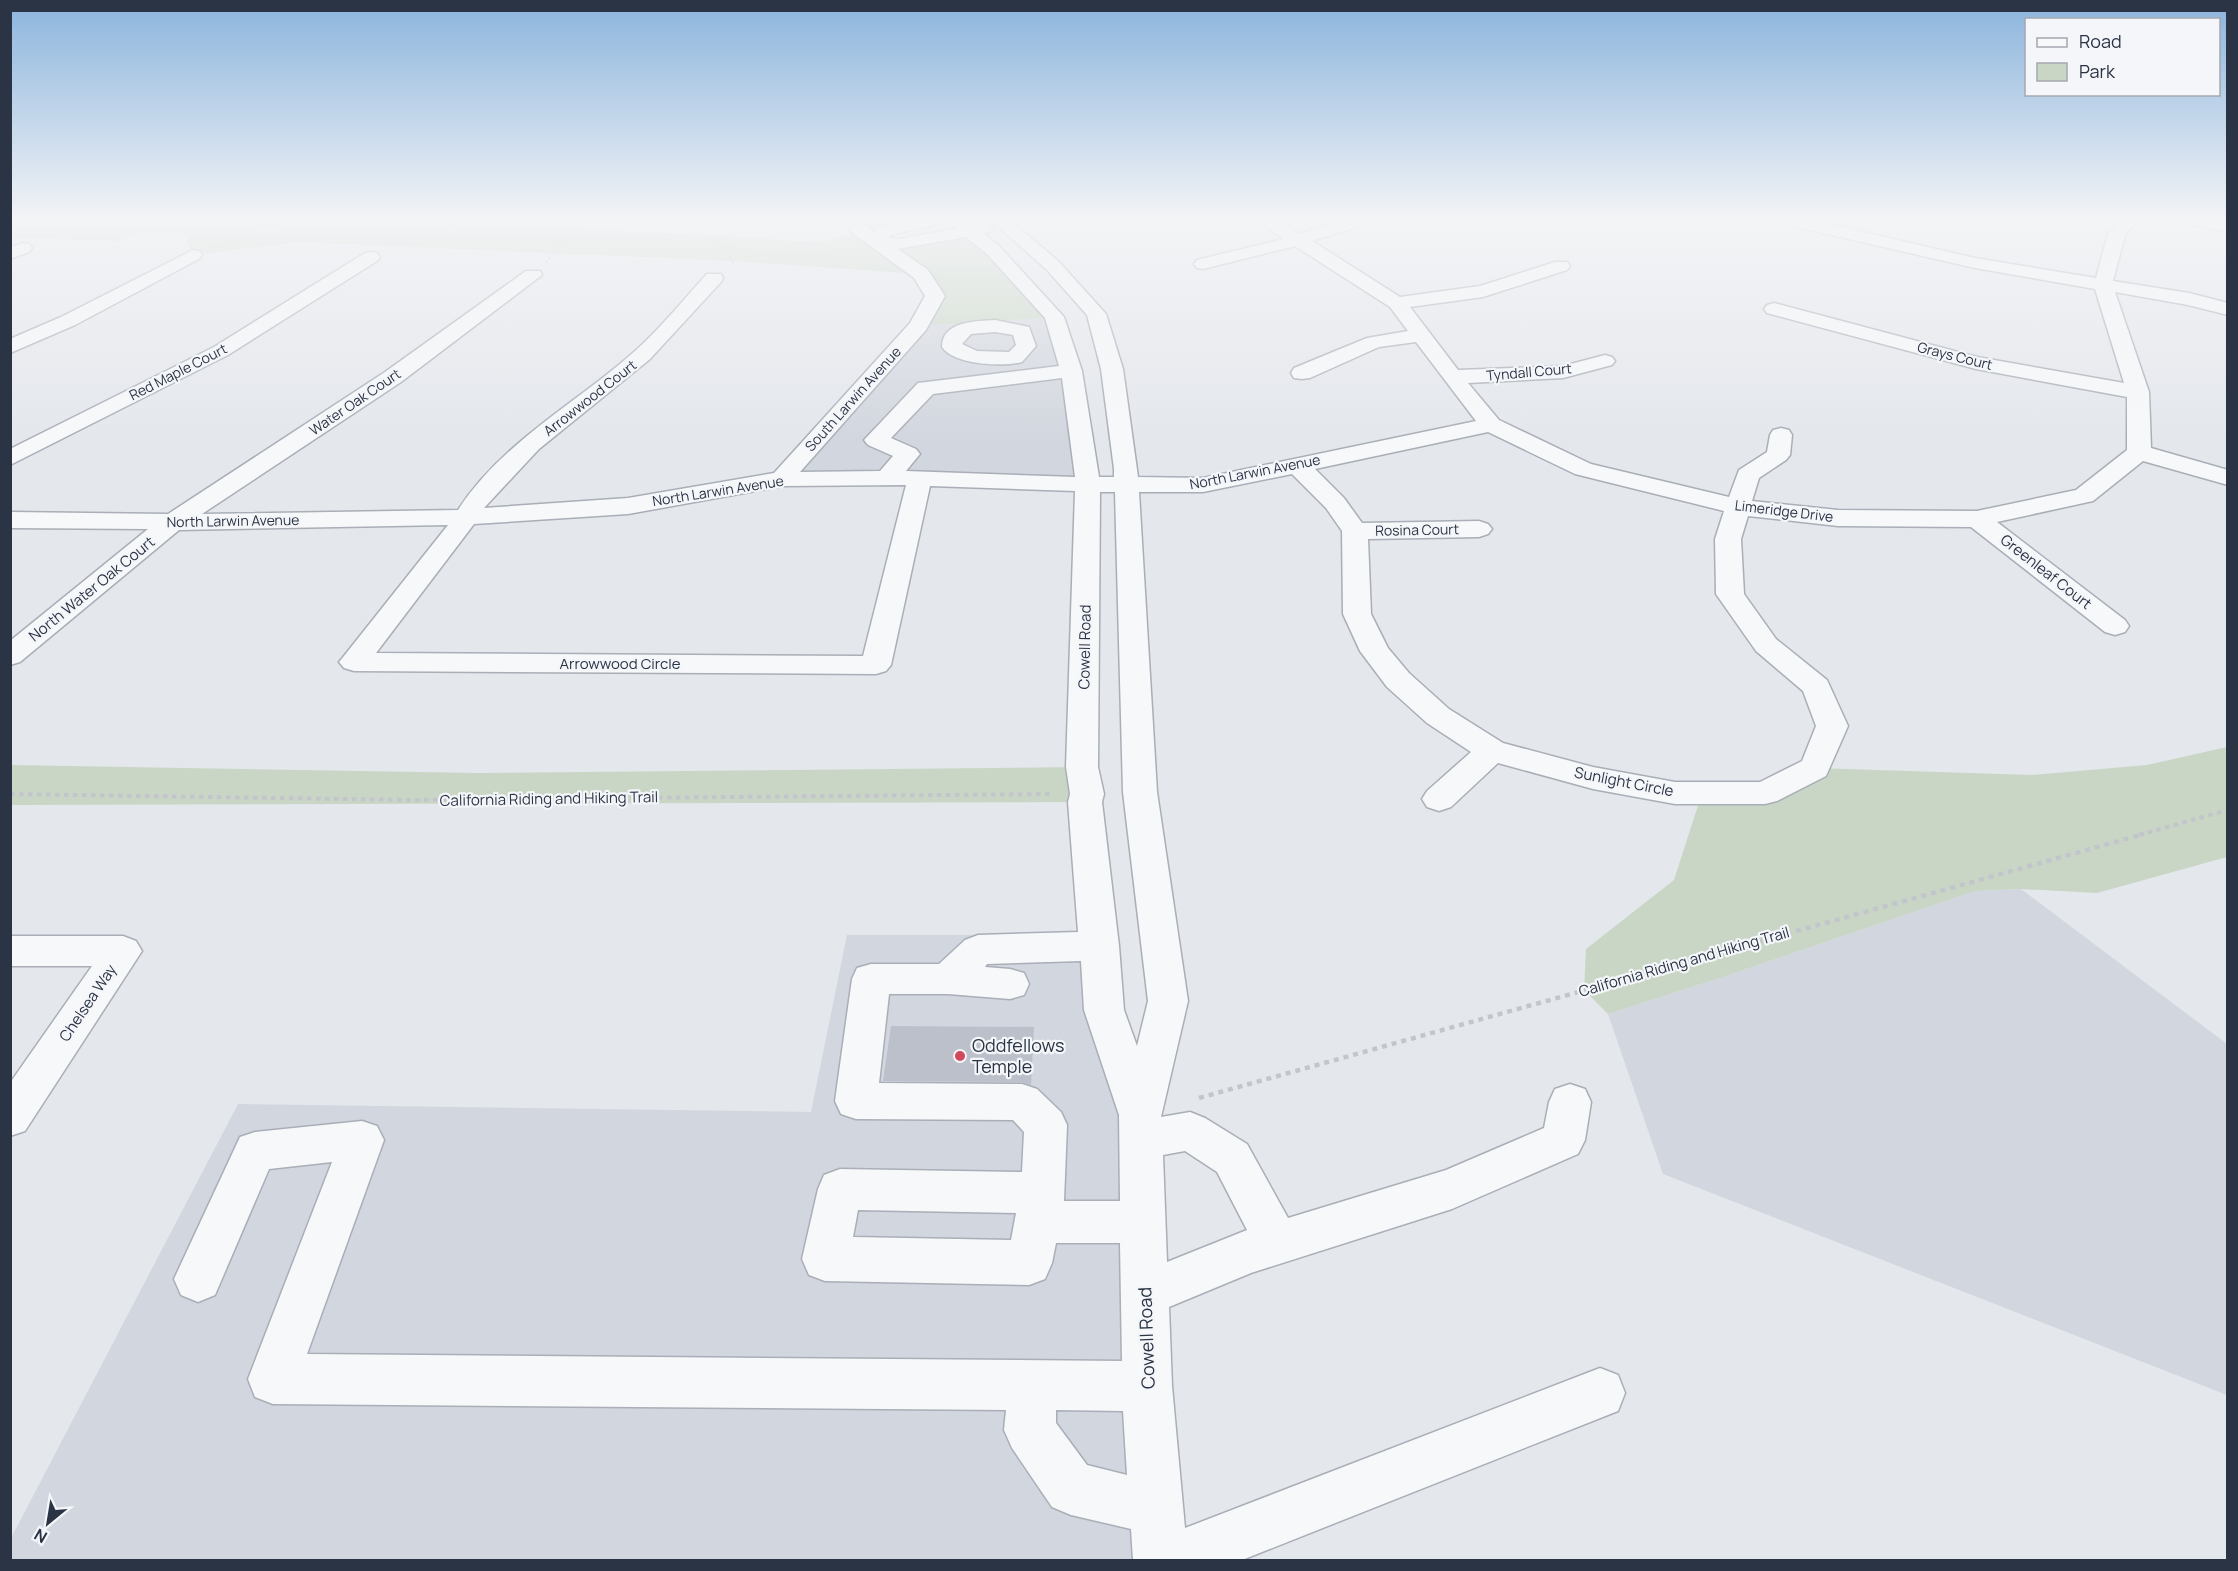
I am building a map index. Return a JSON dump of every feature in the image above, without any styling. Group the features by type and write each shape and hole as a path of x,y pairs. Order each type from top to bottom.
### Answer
{"street":[{"path":"10,347 68,321 124,291"},
{"name":"Red Maple Court","path":"10,458 221,351 316,291"},
{"name":"Water Oak Court","path":"173,522 393,377 511,291"},
{"name":"Arrowwood Court","path":"465,517 476,501 531,444 643,355 702,291"},
{"name":"South Larwin Avenue","path":"784,479 787,471 919,326 935,296 932,291"},
{"name":"Cowell Road","path":"1031,291 1054,317 1071,371 1087,468 1082,767 1087,794 1085,802 1100,946 1104,1010 1141,1127"},
{"name":"Cowell Road","path":"1076,291 1096,314 1112,369 1127,485 1140,792 1168,1001 1141,1127 1147,1386 1160,1560"},
{"name":"Limeridge Drive","path":"1379,291 1397,303 1452,377 1491,424 1583,469 1739,507 1838,518 1977,519 2084,496 2139,452"},
{"path":"1397,303 1480,291"},
{"path":"2105,291 2138,392 2139,452 2228,478"},
{"path":"2145,291 2228,309"},
{"name":"Grays Court","path":"1774,309 1976,363 2138,392"},
{"path":"1302,373 1374,342 1423,335"},
{"name":"Tyndall Court","path":"1452,377 1563,372 1605,361"},
{"path":"887,478 908,454 876,440 926,387 1017,367 1071,371"},
{"name":"North Larwin Avenue","path":"10,520 173,522 465,517 628,506 784,479 920,478 1127,485 1203,485 1491,424"},
{"name":"Sunlight Circle","path":"1355,531 1358,614 1375,651 1398,680 1438,716 1492,751 1593,778 1675,794 1765,793 1815,768 1832,726 1816,687 1766,645 1730,594 1728,539 1748,475 1778,455 1781,435"},
{"path":"1297,465 1335,503 1355,531"},
{"name":"Arrowwood Circle","path":"465,517 354,662 876,666 920,478"},
{"name":"Greenleaf Court","path":"1977,519 2115,626"},
{"name":"North Water Oak Court","path":"10,656 173,522"},
{"name":"Rosina Court","path":"1355,531 1479,529"},
{"path":"1439,799 1492,751"},
{"path":"948,979 978,950 1100,946"},
{"name":"Chelsea Way","path":"10,951 123,951 10,1118"},
{"path":"1010,984 948,979 871,979 856,1101 1022,1102 1046,1125 1040,1208 1144,1222"},
{"path":"1145,1294 1276,1242 1452,1189 1563,1140 1570,1102"},
{"path":"1141,1127 1190,1131 1232,1158 1276,1242"},
{"path":"198,1279 255,1151 362,1140 273,1379 1147,1386"},
{"path":"1032,1386 1029,1430 1071,1488 1156,1508"},
{"path":"1174,1560 1600,1393"}],"path":[{"name":"California Riding and Hiking Trail","path":"10,794 409,800 1087,794"},
{"name":"California Riding and Hiking Trail","path":"1197,1099 2228,810"}],"shaded area":[{"path":"1054,317 1088,485 784,479 919,326"},
{"path":"2021,889 2227,1044 2227,1395 1663,1174 1608,1014 1975,891"},
{"path":"847,935 1098,935 1140,1115 1147,1386 1160,1560 11,1560 10,1540 238,1104 811,1112"}],"green space":[{"path":"932,291 1029,291 1054,317 919,326 935,296"},
{"path":"2227,747 2227,857 2097,893 2021,889 1975,891 1608,1014 1584,990 1586,949 1674,880 1702,793 1765,793 1815,768 2032,775 2147,765"},
{"path":"11,765 478,773 1082,767 1085,802 11,805"}],"building":[{"name":"Oddfellows Temple","path":"891,1026 1034,1027 1031,1085 1022,1082 883,1081"}],"place":[{"name":"Oddfellows Temple","path":"960,1056"}]}
